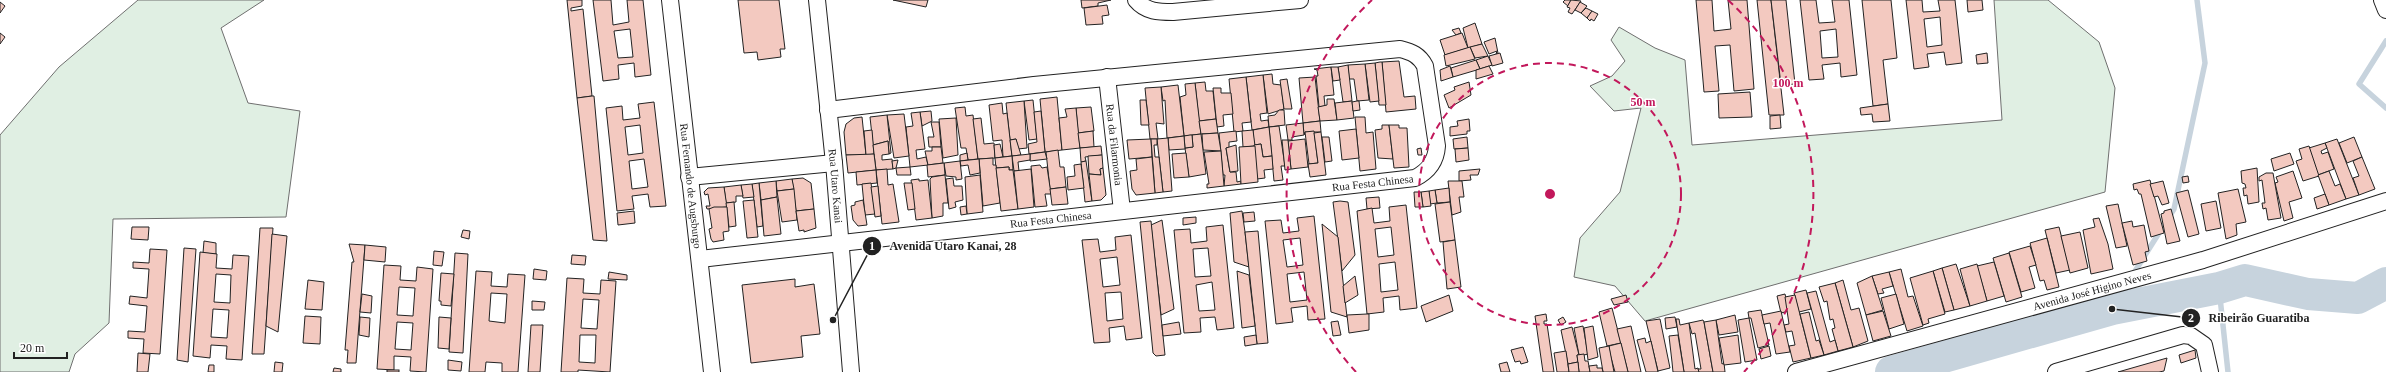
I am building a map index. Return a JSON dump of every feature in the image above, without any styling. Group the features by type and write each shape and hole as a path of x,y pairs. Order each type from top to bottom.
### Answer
{"street":[{"name":"Rua Fernando de Augsburgo","path":"670,0 712,372"},
{"name":"Rua Utaro Kanai","path":"818,0 834,163 851,372"},
{"path":"1136,0 1146,8 1161,12 1300,0"},
{"path":"2382,0 2386,10"},
{"name":"Rua Festa Chinesa","path":"700,259 1415,178 1424,174 1436,156 1434,117 1425,66 1420,58 1412,51 1400,48 1108,77 828,110"},
{"name":"Rua da Filarmonia","path":"1108,77 1122,211"},
{"path":"689,177 834,163"},
{"name":"Avenida José Higino Neves","path":"1796,372 2203,260 2386,201"},
{"path":"2056,372 2183,336 2196,338 2206,351 2210,372"}],"green space":[{"path":"138,0 264,0 221,28 248,103 300,111 286,217 113,219 109,323 75,354 69,372 0,372 0,135 59,67"},
{"path":"1994,0 2048,0 2099,42 2115,88 2105,192 1645,321 1615,286 1574,277 1580,238 1620,192 1641,108 1614,111 1590,86 1612,76 1625,61 1611,40 1619,27 1655,48 1685,60 1692,145 2002,120"}],"building":[{"path":"567,0 582,0 582,6 571,8 571,11 583,9 592,96 577,98"},
{"path":"593,0 611,0 613,25 629,22 627,0 643,0 651,75 635,77 634,63 618,65 619,79 603,81","holes":["630,29 633,57 618,58 614,31"]},
{"path":"738,0 779,0 785,49 780,49 781,57 758,60 757,52 744,53"},
{"path":"893,0 928,0 926,7"},
{"path":"1081,0 1111,0 1098,3 1098,6 1082,8"},
{"path":"1565,0 1571,0 1568,6 1563,2"},
{"path":"1571,0 1581,1 1572,14 1568,12 1570,8 1567,7"},
{"path":"1696,0 1712,0 1714,31 1731,29 1728,0 1747,0 1754,89 1734,91 1730,45 1715,46 1719,91 1704,92"},
{"path":"1757,0 1771,0 1784,115 1769,115"},
{"path":"1771,0 1786,0 1795,84 1781,85"},
{"path":"1800,0 1816,0 1819,23 1835,22 1832,0 1849,0 1857,75 1841,77 1840,63 1822,65 1824,79 1809,80","holes":["1836,29 1838,57 1822,58 1820,31"]},
{"path":"1862,0 1891,0 1897,58 1883,60 1888,104 1873,106"},
{"path":"1906,0 1922,0 1923,12 1940,11 1938,0 1955,0 1962,63 1946,65 1944,52 1927,54 1929,67 1914,69","holes":["1940,17 1942,45 1927,47 1924,19"]},
{"path":"1967,0 1982,0 1983,10 1968,12"},
{"path":"0,2 5,6 0,13"},
{"path":"1580,2 1587,6 1581,13 1575,10"},
{"path":"1107,5 1109,15 1102,16 1103,24 1086,25 1084,8"},
{"path":"1586,8 1592,11 1587,18 1581,13"},
{"path":"1592,11 1598,14 1594,21 1591,19 1590,21 1587,18"},
{"path":"1475,23 1482,44 1468,48 1463,28"},
{"path":"1459,28 1461,33 1456,35 1452,30"},
{"path":"0,33 5,37 0,44"},
{"path":"1462,33 1468,48 1445,55 1440,40"},
{"path":"1495,38 1498,53 1496,54 1497,51 1489,54 1484,42"},
{"path":"1482,44 1488,56 1475,58 1470,47"},
{"path":"1470,47 1475,59 1446,66 1444,55"},
{"path":"1500,53 1503,63 1492,66 1489,56"},
{"path":"1987,53 1988,63 1977,64 1976,55"},
{"path":"1488,56 1492,65 1480,69 1476,60"},
{"path":"1476,60 1480,69 1453,77 1451,68"},
{"path":"1399,61 1404,97 1415,96 1416,109 1386,112 1382,62"},
{"path":"1382,62 1386,105 1379,105 1375,63"},
{"path":"1375,63 1379,101 1370,102 1365,64"},
{"path":"1365,64 1369,100 1357,101 1354,79 1349,79 1348,65"},
{"path":"1348,65 1352,101 1343,102 1338,67"},
{"path":"1450,66 1453,77 1441,81 1440,70"},
{"path":"1489,66 1493,74 1476,79 1476,70"},
{"path":"1331,67 1334,95 1324,96 1325,106 1319,107 1316,76 1318,76 1317,70 1314,69"},
{"path":"1331,67 1338,67 1340,80 1333,81"},
{"path":"1272,74 1273,84 1281,85 1284,109 1268,114 1263,75"},
{"path":"1263,75 1267,113 1260,114 1261,121 1268,120 1269,127 1252,130 1246,77"},
{"path":"1246,77 1251,122 1242,123 1243,131 1234,132 1229,79"},
{"path":"1315,77 1320,121 1303,123 1299,78"},
{"path":"1287,79 1292,109 1284,109 1280,80"},
{"path":"1205,82 1206,91 1213,91 1216,119 1199,121 1195,83"},
{"path":"1469,82 1471,95 1449,108 1444,95 1455,90 1454,87"},
{"path":"1195,83 1201,134 1184,136 1180,97 1186,95 1185,84"},
{"path":"1178,85 1184,136 1167,138 1165,100 1163,101 1161,87"},
{"path":"1161,87 1164,124 1156,123 1158,139 1150,139 1145,88"},
{"path":"1213,88 1221,88 1221,93 1231,93 1233,114 1223,115 1224,126 1217,127"},
{"path":"1750,92 1752,117 1719,118 1718,94"},
{"path":"594,96 607,241 593,240 577,98"},
{"path":"1057,97 1062,150 1045,152 1040,99"},
{"path":"1327,99 1334,99 1337,120 1320,121 1318,107 1327,105"},
{"path":"1033,100 1037,139 1029,140 1024,101"},
{"path":"1140,100 1146,100 1149,125 1141,125"},
{"path":"1024,101 1027,148 1018,149 1016,139 1010,140 1006,103"},
{"path":"1352,101 1354,118 1337,120 1335,103"},
{"path":"1359,101 1360,110 1353,111 1352,102"},
{"path":"654,102 666,206 650,207 648,194 632,196 634,209 617,211 606,108 622,106 623,120 640,118 638,104","holes":["640,125 643,153 628,155 625,127","644,159 648,187 632,189 629,161"]},
{"path":"1002,103 1003,114 1007,113 1012,156 1003,157 1002,140 993,141 989,105"},
{"path":"1888,104 1890,121 1873,122 1872,114 1861,115 1860,108"},
{"path":"965,107 966,116 973,115 978,159 968,160 966,148 961,148 955,108"},
{"path":"1091,107 1094,131 1078,133 1076,108"},
{"path":"1076,108 1080,148 1062,150 1059,118 1067,117 1065,109"},
{"path":"1279,110 1284,110 1285,125 1269,127 1268,116 1275,115"},
{"path":"931,111 932,121 922,126 920,112"},
{"path":"1041,111 1045,152 1029,154 1028,144 1037,142 1034,112"},
{"path":"920,112 925,149 916,150 917,159 926,157 928,165 910,167 906,127 913,126 911,113"},
{"path":"904,114 909,156 894,158 887,115"},
{"path":"887,115 891,153 889,154 888,141 873,145 870,117"},
{"path":"1780,115 1781,128 1770,129 1770,116"},
{"path":"862,117 866,155 846,155 844,132 846,124 854,118"},
{"path":"1355,117 1365,117 1366,133 1373,132 1376,169 1360,171"},
{"path":"956,118 958,155 943,158 939,119"},
{"path":"981,118 984,144 994,143 995,158 978,159 973,119"},
{"path":"1216,119 1218,133 1201,134 1199,121"},
{"path":"1469,119 1470,131 1467,131 1467,134 1450,136 1450,127 1458,126 1457,121"},
{"path":"1320,121 1321,132 1305,132 1304,135 1303,123"},
{"path":"931,122 939,122 941,147 929,147 928,137 934,137"},
{"path":"1303,123 1304,135 1292,137 1292,140 1288,140 1286,125"},
{"path":"1382,125 1389,125 1393,159 1378,158 1375,130 1382,129"},
{"path":"1389,125 1399,125 1399,128 1407,128 1409,167 1394,168"},
{"path":"1279,126 1285,166 1281,166 1283,180 1274,181 1269,127"},
{"path":"1269,127 1272,156 1263,157 1261,144 1254,145 1253,130"},
{"path":"1356,129 1359,158 1342,160 1339,131"},
{"path":"872,130 874,154 866,155 864,131"},
{"path":"1253,130 1255,146 1243,147 1242,131"},
{"path":"1093,131 1094,147 1080,148 1078,133"},
{"path":"1236,131 1237,141 1229,142 1229,148 1226,148 1230,172 1236,172 1237,182 1241,181 1241,184 1224,186 1225,175 1223,175 1219,133"},
{"path":"1314,131 1318,163 1309,164 1305,132"},
{"path":"1321,132 1326,175 1310,177 1308,164 1318,163 1314,133"},
{"path":"1218,133 1221,151 1203,150 1202,134"},
{"path":"1201,134 1206,174 1189,177 1185,148 1193,147 1192,135"},
{"path":"1192,135 1193,147 1185,148 1184,136"},
{"path":"1184,136 1185,149 1169,150 1168,138"},
{"path":"1322,137 1329,137 1332,161 1325,162"},
{"path":"1467,137 1468,148 1454,149 1453,139"},
{"path":"2354,137 2362,157 2347,163 2339,143"},
{"path":"1168,138 1172,191 1163,192 1157,139"},
{"path":"1016,139 1021,155 1012,156 1010,140"},
{"path":"1151,139 1152,157 1129,159 1127,140"},
{"path":"1151,139 1157,139 1157,145 1154,145 1155,157 1159,157 1163,192 1155,193"},
{"path":"1305,139 1308,167 1291,169 1288,141"},
{"path":"2337,139 2359,195 2346,199 2325,143"},
{"path":"1282,140 1288,140 1291,169 1285,170"},
{"path":"888,141 889,154 882,155 882,160 892,159 893,169 876,170 873,145"},
{"path":"2325,143 2327,148 2321,151 2322,154 2328,152 2334,169 2318,175 2309,148"},
{"path":"1000,144 1003,157 995,158 994,145"},
{"path":"1261,144 1263,157 1272,156 1273,169 1264,170 1265,178 1257,179 1254,145"},
{"path":"1236,145 1238,171 1230,172 1226,148"},
{"path":"1101,146 1102,155 1085,157 1086,161 1081,162 1080,148"},
{"path":"1255,146 1258,182 1241,184 1239,147"},
{"path":"2309,146 2319,176 2303,181 2296,161 2302,159 2299,149"},
{"path":"932,147 941,147 943,163 928,165 925,151 932,151"},
{"path":"1421,148 1422,155 1418,155 1417,149"},
{"path":"1468,148 1469,160 1456,162 1455,149"},
{"path":"1058,150 1060,167 1064,167 1066,187 1050,189 1046,152"},
{"path":"1221,151 1224,186 1207,188 1207,184 1209,184 1204,152"},
{"path":"1045,152 1047,159 1030,161 1030,154"},
{"path":"967,153 968,160 960,161 960,155"},
{"path":"1186,153 1189,177 1174,178 1172,154"},
{"path":"2290,153 2294,164 2274,171 2271,159"},
{"path":"874,154 876,170 848,173 846,155"},
{"path":"1030,154 1030,160 1018,162 1019,171 1014,171 1012,156"},
{"path":"1102,155 1103,168 1100,169 1101,175 1089,174 1088,156"},
{"path":"1012,156 1013,170 1009,170 1009,167 996,168 995,158"},
{"path":"1152,157 1155,193 1136,195 1132,189 1130,171 1137,170 1136,159"},
{"path":"2362,157 2375,189 2359,195 2353,178 2359,176 2353,161"},
{"path":"993,158 993,165 996,165 1000,203 983,206 979,159"},
{"path":"979,159 980,173 970,175 968,165 961,166 960,161"},
{"path":"898,160 896,168 893,169 892,161"},
{"path":"960,161 962,179 956,180 956,177 946,176 944,163"},
{"path":"1086,161 1092,201 1085,202 1081,162"},
{"path":"944,163 945,175 928,177 927,165"},
{"path":"1081,164 1084,188 1068,190 1067,177 1075,176 1074,165"},
{"path":"1040,165 1042,168 1047,167 1051,194 1045,194 1047,206 1035,207 1031,166"},
{"path":"910,167 911,175 897,175 896,168"},
{"path":"1009,167 1009,170 1013,170 1018,209 1001,211 996,168"},
{"path":"1103,168 1106,195 1101,200 1092,201 1089,174 1101,175 1100,169"},
{"path":"2257,168 2259,202 2248,204 2247,195 2244,196 2243,188 2246,188 2245,184 2242,183 2241,171"},
{"path":"887,169 888,185 893,184 899,222 882,224 876,170"},
{"path":"1031,169 1034,207 1018,209 1014,171"},
{"path":"1480,169 1478,175 1470,175 1471,180 1459,181 1459,171"},
{"path":"876,170 877,183 857,185 856,172"},
{"path":"2293,171 2302,198 2289,202 2293,218 2284,221 2275,183 2278,182 2276,177"},
{"path":"2329,171 2335,186 2340,184 2346,199 2329,205 2318,175"},
{"path":"2266,173 2273,173 2281,218 2268,220 2266,208 2263,209 2262,203 2265,203 2262,180 2259,181 2259,177"},
{"path":"945,175 948,203 943,203 943,216 932,218 930,179 932,177"},
{"path":"980,175 983,212 967,214 965,177"},
{"path":"2188,176 2189,182 2183,183 2182,177"},
{"path":"803,178 811,183 814,209 796,211 792,179"},
{"path":"953,178 954,186 962,186 963,200 955,202 956,207 949,209 946,179"},
{"path":"792,179 794,189 777,191 776,181"},
{"path":"919,179 919,181 928,180 932,218 916,220 911,180"},
{"path":"2150,180 2164,233 2151,237 2141,194 2139,194 2137,189 2134,190 2133,184"},
{"path":"776,181 777,197 761,200 759,183"},
{"path":"1448,181 1462,181 1464,197 1459,197 1461,212 1452,215"},
{"path":"2163,181 2169,203 2162,205 2158,196 2154,197 2150,184"},
{"path":"759,183 763,226 757,227 752,184"},
{"path":"871,183 875,214 865,215 862,184"},
{"path":"904,183 912,183 915,209 908,210"},
{"path":"752,184 754,197 743,198 741,185"},
{"path":"741,185 743,196 736,196 736,202 726,203 724,187"},
{"path":"878,186 881,216 875,217 871,187"},
{"path":"724,187 727,207 707,209 706,206 710,206 708,194 705,195 704,192 708,188"},
{"path":"1066,187 1068,204 1052,205 1050,189"},
{"path":"1449,188 1450,202 1437,203 1435,190"},
{"path":"794,189 797,220 782,222 777,191"},
{"path":"2238,189 2246,222 2236,224 2237,235 2226,239 2218,193"},
{"path":"1435,190 1437,203 1430,204 1429,191"},
{"path":"2188,190 2199,234 2188,237 2176,193"},
{"path":"1429,191 1431,206 1423,207 1421,192"},
{"path":"1414,192 1421,192 1423,207 1415,207"},
{"path":"2325,194 2329,205 2317,209 2314,198"},
{"path":"777,197 781,234 764,236 761,200"},
{"path":"1379,197 1380,208 1367,209 1366,198"},
{"path":"754,200 758,237 747,238 743,201"},
{"path":"863,200 867,225 858,226 853,220 851,206 855,205 855,202"},
{"path":"2216,201 2221,228 2206,231 2201,204"},
{"path":"734,202 736,226 729,227 726,203"},
{"path":"1333,202 1348,202 1355,255 1342,271"},
{"path":"1450,202 1455,240 1440,242 1435,204"},
{"path":"2118,204 2127,246 2116,248 2106,206"},
{"path":"1406,205 1417,308 1400,310 1399,296 1383,298 1384,312 1367,314 1357,211 1372,208 1374,223 1390,221 1389,207","holes":["1391,227 1394,255 1378,257 1375,229","1395,262 1398,290 1381,292 1379,264"]},
{"path":"966,206 967,214 961,215 960,207"},
{"path":"714,207 727,207 729,231 723,232 724,240 713,242 709,229 712,228 709,209"},
{"path":"814,209 816,228 804,232 804,230 799,231 796,211"},
{"path":"2171,209 2180,241 2167,244 2161,214 2164,213 2164,211"},
{"path":"634,211 635,223 618,225 617,213"},
{"path":"1242,211 1249,267 1234,262 1230,213"},
{"path":"1254,212 1255,221 1244,222 1243,213"},
{"path":"1314,216 1325,319 1308,320 1307,306 1291,308 1293,322 1276,324 1265,221 1281,220 1283,233 1299,231 1297,218","holes":["1300,238 1303,265 1287,267 1283,240","1304,272 1307,300 1290,302 1287,274"]},
{"path":"1196,217 1196,223 1183,225 1183,218"},
{"path":"2099,218 2108,244 2113,269 2091,274 2083,230 2095,227 2093,219"},
{"path":"1162,220 1174,309 1161,315 1151,225"},
{"path":"1151,221 1165,355 1156,356 1153,353 1140,222"},
{"path":"2132,221 2133,227 2144,225 2149,251 2145,252 2147,261 2133,265 2122,223"},
{"path":"1322,224 1338,237 1347,317 1331,312"},
{"path":"1223,225 1234,328 1217,330 1215,317 1200,318 1201,332 1184,333 1174,230 1190,229 1191,243 1207,241 1206,227","holes":["1208,248 1211,276 1195,277 1193,249","1212,282 1215,310 1199,311 1196,285"]},
{"path":"132,227 149,227 148,240 131,239"},
{"path":"2059,227 2070,270 2056,273 2045,230"},
{"path":"260,228 273,228 264,354 252,354"},
{"path":"463,230 470,231 469,239 461,237"},
{"path":"1258,231 1268,343 1257,344 1245,232"},
{"path":"2080,232 2088,268 2070,273 2061,236"},
{"path":"272,234 287,236 278,332 266,326"},
{"path":"1131,235 1142,338 1126,340 1124,326 1109,328 1110,342 1094,343 1082,240 1098,239 1100,252 1116,250 1115,237","holes":["1117,257 1120,285 1103,287 1100,259","1121,292 1123,319 1107,321 1105,293"]},
{"path":"2047,238 2059,287 2047,290 2044,280 2040,281 2030,243"},
{"path":"1455,240 1461,287 1447,289 1443,242"},
{"path":"204,241 216,243 216,254 203,253"},
{"path":"349,244 365,245 356,363 347,363 348,350 345,350 352,262 354,262"},
{"path":"365,245 386,247 385,262 364,260"},
{"path":"2030,246 2036,265 2029,267 2035,288 2021,292 2009,252"},
{"path":"184,248 196,249 188,362 177,360"},
{"path":"150,249 167,250 160,354 143,353 144,339 128,338 128,331 145,332 147,306 129,304 130,296 147,298 149,269 133,268 133,262 149,263"},
{"path":"434,251 444,252 442,266 433,265"},
{"path":"200,252 217,254 216,268 232,269 233,255 249,256 242,360 226,359 227,346 211,345 210,358 193,356","holes":["216,274 231,275 230,303 214,302","213,309 229,310 227,338 211,337"]},
{"path":"455,253 468,254 463,353 449,352"},
{"path":"2009,253 2022,297 2006,302 1993,258"},
{"path":"572,255 586,256 585,265 571,264"},
{"path":"1994,262 2004,296 1987,301 1977,266"},
{"path":"1956,264 1970,306 1954,310 1942,268"},
{"path":"1977,264 1987,301 1970,306 1960,269"},
{"path":"384,265 401,266 400,280 416,281 417,267 433,269 426,372 410,371 411,357 394,356 394,370 377,369","holes":["399,287 415,288 413,316 397,315","397,322 413,323 411,350 395,349"]},
{"path":"1942,268 1954,310 1945,312 1933,271"},
{"path":"534,269 547,271 546,280 533,279"},
{"path":"1901,269 1908,297 1913,296 1923,326 1907,331 1889,272"},
{"path":"476,271 492,272 491,286 507,287 508,274 525,275 518,372 502,372 502,363 486,362 485,372 469,372","holes":["491,293 507,294 505,323 489,321"]},
{"path":"1237,271 1249,275 1255,326 1242,328"},
{"path":"1933,271 1945,314 1928,319 1929,323 1923,325 1910,278"},
{"path":"609,272 627,275 627,280 608,279"},
{"path":"1889,272 1893,286 1882,289 1884,293 1878,294 1872,276"},
{"path":"441,273 454,274 451,306 441,305 441,301 439,301"},
{"path":"1355,276 1358,295 1345,303 1343,286"},
{"path":"1872,276 1883,310 1866,315 1857,283"},
{"path":"567,278 584,279 583,293 600,294 601,280 616,281 610,372 578,370 578,372 561,372","holes":["583,299 599,300 597,329 581,328","580,335 596,335 595,363 579,362"]},
{"path":"795,279 795,287 814,284 820,334 801,336 803,357 751,363 742,285"},
{"path":"308,280 324,282 322,310 305,309"},
{"path":"1843,280 1851,310 1859,308 1868,341 1853,347 1835,283"},
{"path":"1835,283 1853,347 1838,351 1832,329 1835,328 1833,319 1830,320 1827,301 1824,302 1819,287"},
{"path":"1806,290 1811,309 1799,312 1794,293"},
{"path":"1816,291 1830,342 1835,340 1838,351 1824,355 1807,293"},
{"path":"362,294 372,296 371,313 360,312"},
{"path":"1785,294 1789,311 1781,313 1777,296"},
{"path":"1896,294 1904,324 1889,329 1881,298"},
{"path":"1449,295 1453,311 1426,322 1421,306"},
{"path":"1626,295 1628,302 1614,305 1611,299"},
{"path":"1795,295 1811,358 1793,362 1789,346 1795,345 1792,331 1786,332 1784,325 1789,324 1785,297"},
{"path":"532,301 545,302 544,310 532,310"},
{"path":"1612,308 1621,343 1607,346 1599,312"},
{"path":"1761,310 1769,345 1758,348 1751,318 1749,318 1748,312"},
{"path":"1781,311 1790,352 1776,354 1770,323 1764,324 1762,315"},
{"path":"1883,311 1891,336 1873,341 1866,315"},
{"path":"1809,312 1816,341 1819,340 1824,355 1811,358 1800,314"},
{"path":"1369,314 1369,330 1349,333 1347,315"},
{"path":"1546,314 1547,321 1544,321 1544,324 1547,324 1554,372 1543,372 1535,316"},
{"path":"1735,315 1738,332 1719,335 1716,320"},
{"path":"305,316 321,317 320,344 303,343"},
{"path":"360,317 370,318 369,337 359,335"},
{"path":"439,317 451,318 449,349 438,348"},
{"path":"1563,317 1566,322 1561,325 1558,320"},
{"path":"1675,317 1677,327 1666,329 1665,318"},
{"path":"1749,318 1757,360 1745,362 1738,320"},
{"path":"1660,319 1670,368 1658,371 1646,321"},
{"path":"1676,319 1679,319 1680,325 1689,323 1695,369 1698,368 1699,372 1684,372"},
{"path":"1703,320 1713,372 1699,372 1698,369 1701,369 1695,333 1692,334 1689,323"},
{"path":"1716,320 1722,364 1724,363 1725,372 1713,372 1704,322"},
{"path":"1338,321 1341,335 1333,336 1331,322"},
{"path":"1179,322 1181,334 1163,336 1162,325"},
{"path":"531,325 543,325 540,372 528,372"},
{"path":"1583,326 1588,354 1579,355 1574,328"},
{"path":"1593,326 1598,357 1588,360 1584,328"},
{"path":"1631,326 1641,372 1628,372 1617,329"},
{"path":"1572,327 1579,355 1577,355 1578,362 1568,364 1561,330"},
{"path":"1256,335 1257,344 1245,346 1244,337"},
{"path":"1678,335 1684,372 1673,372 1669,336"},
{"path":"1738,335 1741,363 1724,365 1719,338"},
{"path":"1645,338 1646,343 1651,341 1658,372 1646,372 1637,340"},
{"path":"1621,343 1628,372 1615,372 1610,354 1609,346"},
{"path":"1609,346 1614,372 1603,372 1599,348"},
{"path":"1769,346 1771,356 1761,359 1759,349"},
{"path":"1523,347 1528,362 1521,364 1520,361 1515,362 1511,350"},
{"path":"2195,350 2196,358 2181,363 2179,355"},
{"path":"1566,351 1569,372 1557,372 1554,353"},
{"path":"138,353 150,354 148,372 137,372"},
{"path":"1584,354 1585,361 1588,361 1590,372 1579,372 1577,355"},
{"path":"2167,358 2164,371 2118,372"},
{"path":"448,360 462,362 461,371 448,370"},
{"path":"275,362 283,363 282,372 274,372"},
{"path":"1507,362 1510,372 1501,372 1499,364"},
{"path":"1578,362 1579,372 1569,372 1568,364"},
{"path":"209,365 214,365 214,372 208,372"},
{"path":"1597,365 1597,368 1602,368 1603,372 1590,372 1589,366"},
{"path":"334,368 341,369 341,372 333,372"},
{"path":"387,370 399,370 399,372 387,372"}],"waterway":[{"path":"2132,276 2174,209 2205,63 2197,0"},
{"path":"2386,41 2359,84 2386,108"},
{"path":"1891,372 2112,309 2219,288 2245,280 2308,294 2358,298 2386,283"},
{"path":"2112,309 2127,285"},
{"path":"2219,288 2228,372"}],"place":[{"name":"Ribeirão Guaratiba","path":"2112,309"},
{"name":"Avenida Utaro Kanai, 28","path":"833,320"}]}
